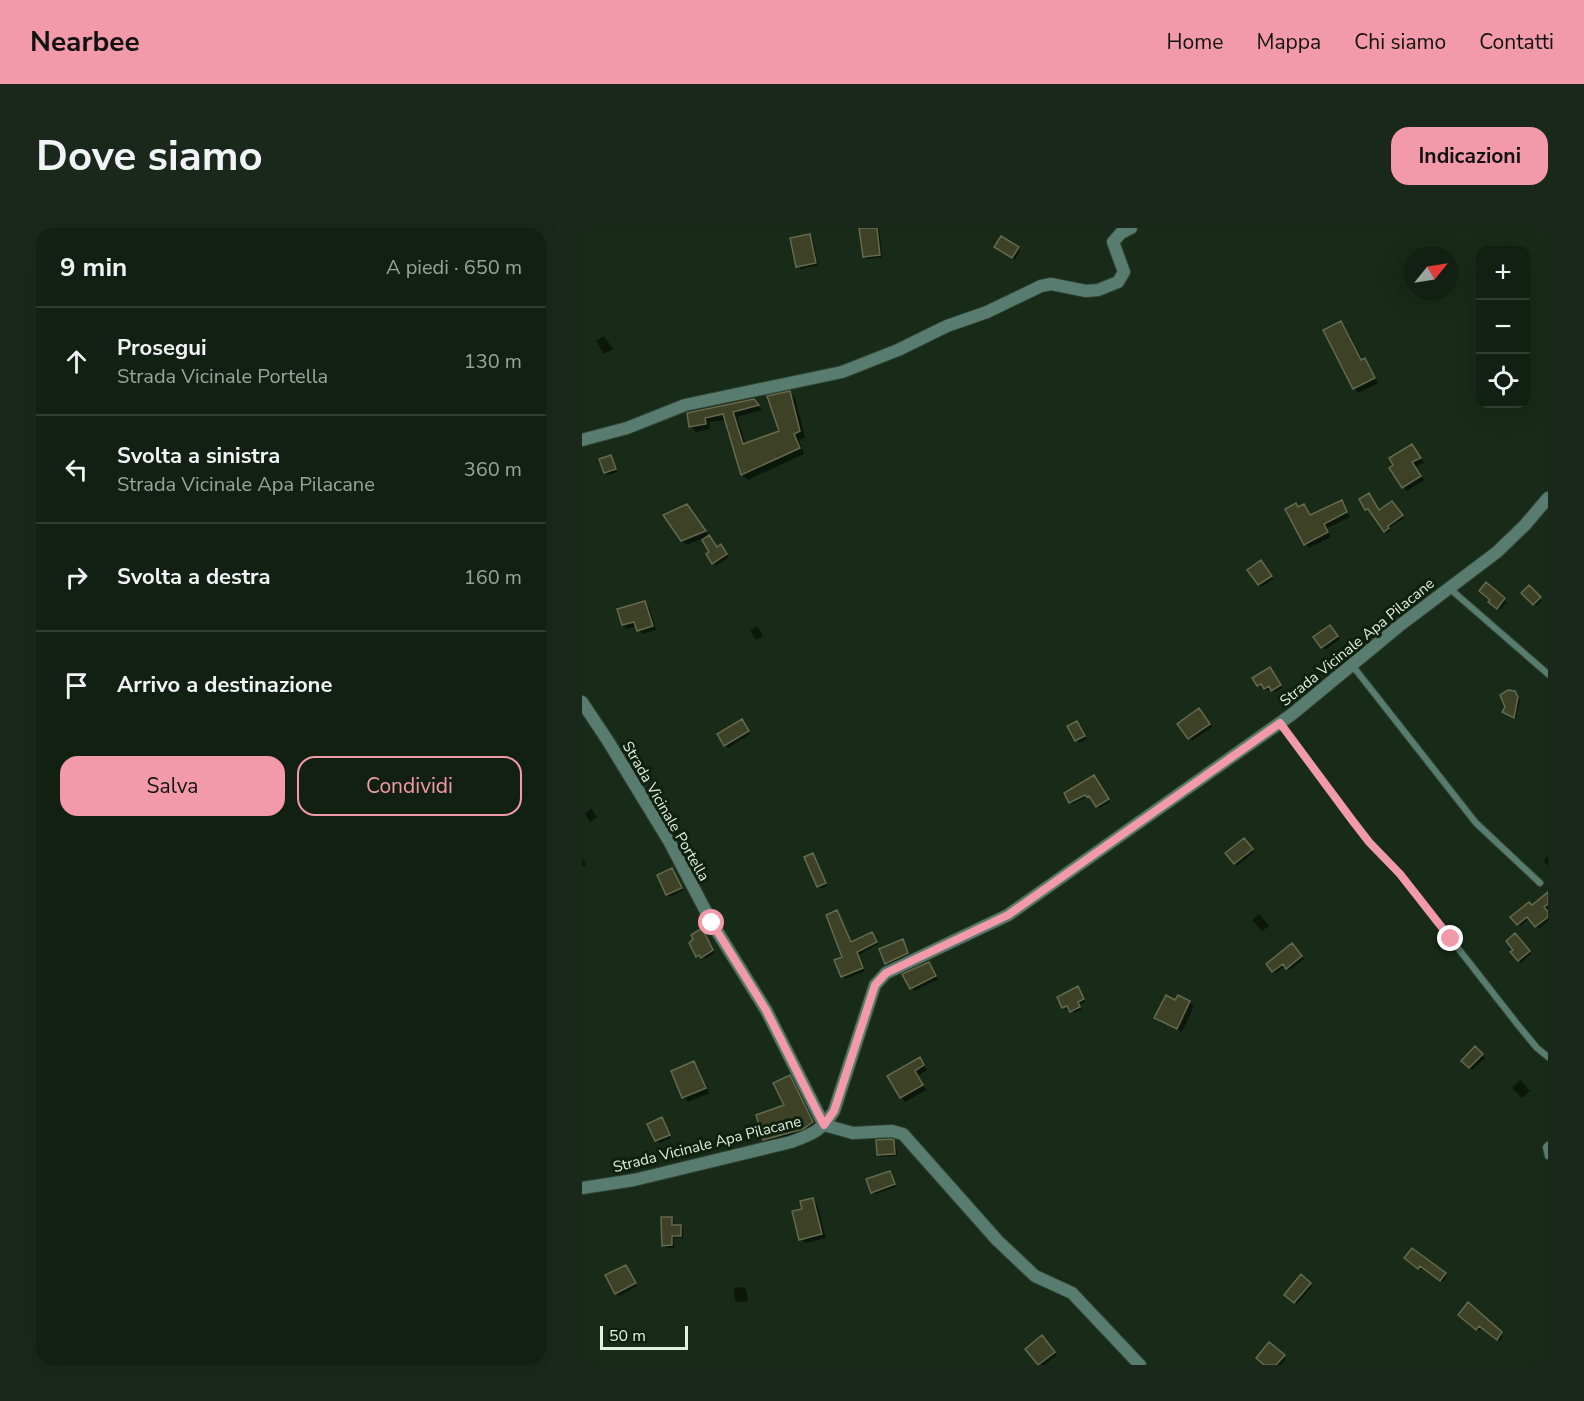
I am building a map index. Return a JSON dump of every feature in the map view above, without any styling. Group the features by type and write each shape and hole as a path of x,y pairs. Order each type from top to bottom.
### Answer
{"street":[{"path":"582,440 627,428 685,405 842,372 898,350 947,326 987,312 1041,286 1051,284 1086,291 1098,290 1118,282 1124,272 1113,242 1121,233 1131,228"},
{"name":"Strada Vicinale Apa Pilacane","path":"582,1188 634,1179 791,1142 814,1133 824,1125 834,1111 875,985 886,973 1008,915 1280,723 1448,587 1497,552 1526,525 1548,498"},
{"name":"Strada Vicinale Portella","path":"582,702 669,841 712,923 766,1010 824,1125"},
{"path":"824,1125 853,1133 892,1131 903,1134 997,1240 1035,1276 1072,1293 1140,1365"}],"lane":[{"path":"1448,587 1548,674"},
{"path":"1352,665 1476,823 1540,883"},
{"path":"1280,723 1369,842 1400,874 1524,1033 1548,1057"},
{"path":"1548,1145 1546,1147 1548,1156"}],"building":[{"path":"859,228 877,228 880,255 863,257"},
{"path":"810,234 816,263 796,267 790,238"},
{"path":"1001,236 1019,247 1012,258 994,247"},
{"path":"1341,321 1361,360 1365,358 1375,378 1353,389 1323,330"},
{"path":"790,391 800,431 794,434 800,448 741,475 723,414 705,418 706,424 689,427 687,413 754,399 759,405 733,412 743,444 779,431 767,396"},
{"path":"1412,444 1421,458 1412,462 1421,476 1402,488 1389,468 1393,465 1389,458"},
{"path":"611,455 616,469 604,473 599,459"},
{"path":"1369,493 1379,510 1392,501 1403,515 1388,526 1389,528 1384,532 1368,509 1365,510 1359,499"},
{"path":"1342,500 1347,512 1324,524 1328,532 1304,545 1285,509 1296,503 1298,507 1304,504 1310,515"},
{"path":"687,504 706,531 681,541 663,515"},
{"path":"709,535 717,547 721,544 727,554 712,564 706,554 709,552 702,540"},
{"path":"1261,560 1272,576 1258,585 1247,570"},
{"path":"1486,582 1505,598 1497,609 1479,591"},
{"path":"1529,585 1541,597 1533,605 1521,593"},
{"path":"645,601 653,626 637,631 634,622 622,625 617,609"},
{"path":"1330,625 1338,636 1321,648 1313,637"},
{"path":"1270,667 1281,685 1271,691 1269,686 1264,689 1261,684 1257,686 1252,678"},
{"path":"1508,690 1515,691 1518,697 1514,718 1502,712 1505,707 1500,695"},
{"path":"1199,708 1210,724 1188,739 1177,724"},
{"path":"742,719 749,731 724,746 717,734"},
{"path":"1077,721 1085,736 1075,741 1067,726"},
{"path":"1094,775 1109,799 1096,807 1089,796 1085,795 1069,803 1064,793"},
{"path":"1244,838 1253,849 1234,864 1225,853"},
{"path":"813,853 826,883 817,887 804,857"},
{"path":"672,868 682,888 666,895 657,875"},
{"path":"1548,892 1548,904 1544,907 1548,912 1548,917 1535,927 1527,917 1517,925 1510,917 1529,902 1532,905"},
{"path":"837,910 851,942 872,932 877,942 857,952 863,968 841,977 834,960 842,957 826,915"},
{"path":"702,928 713,950 701,958 699,955 696,957 689,943 693,939 691,935"},
{"path":"1515,933 1530,951 1518,961 1510,952 1513,950 1506,941"},
{"path":"903,939 908,953 885,964 879,949"},
{"path":"1292,943 1302,956 1286,969 1283,964 1272,972 1266,964"},
{"path":"929,962 936,976 910,989 902,974"},
{"path":"1078,986 1084,999 1078,1002 1080,1007 1070,1012 1067,1006 1062,1008 1057,997"},
{"path":"1166,995 1175,1000 1178,995 1190,1001 1177,1029 1154,1018"},
{"path":"1475,1046 1483,1054 1469,1068 1461,1061"},
{"path":"920,1057 924,1065 915,1071 923,1085 900,1098 887,1076"},
{"path":"694,1061 706,1088 682,1098 671,1071"},
{"path":"790,1075 813,1122 803,1129 763,1140 756,1115 784,1105 773,1083"},
{"path":"662,1117 670,1135 655,1141 647,1124"},
{"path":"876,1140 894,1140 895,1154 877,1155"},
{"path":"890,1171 895,1184 871,1193 866,1179"},
{"path":"813,1198 822,1234 799,1240 792,1211 802,1209 800,1201"},
{"path":"661,1217 672,1217 672,1225 681,1225 681,1236 672,1236 672,1245 662,1246"},
{"path":"1412,1248 1446,1273 1440,1281 1420,1266 1418,1269 1404,1258"},
{"path":"626,1265 636,1283 615,1294 605,1275"},
{"path":"1301,1274 1311,1283 1294,1303 1284,1295"},
{"path":"1468,1302 1502,1332 1497,1340 1479,1326 1476,1330 1458,1315"},
{"path":"1042,1335 1055,1352 1038,1365 1025,1349"},
{"path":"1269,1342 1285,1355 1276,1365 1264,1365 1256,1358"}],"route":[{"path":"712,923 766,1010 824,1125 834,1111 875,985 886,973 1008,915 1280,723 1369,842 1400,874 1451,939"}]}
